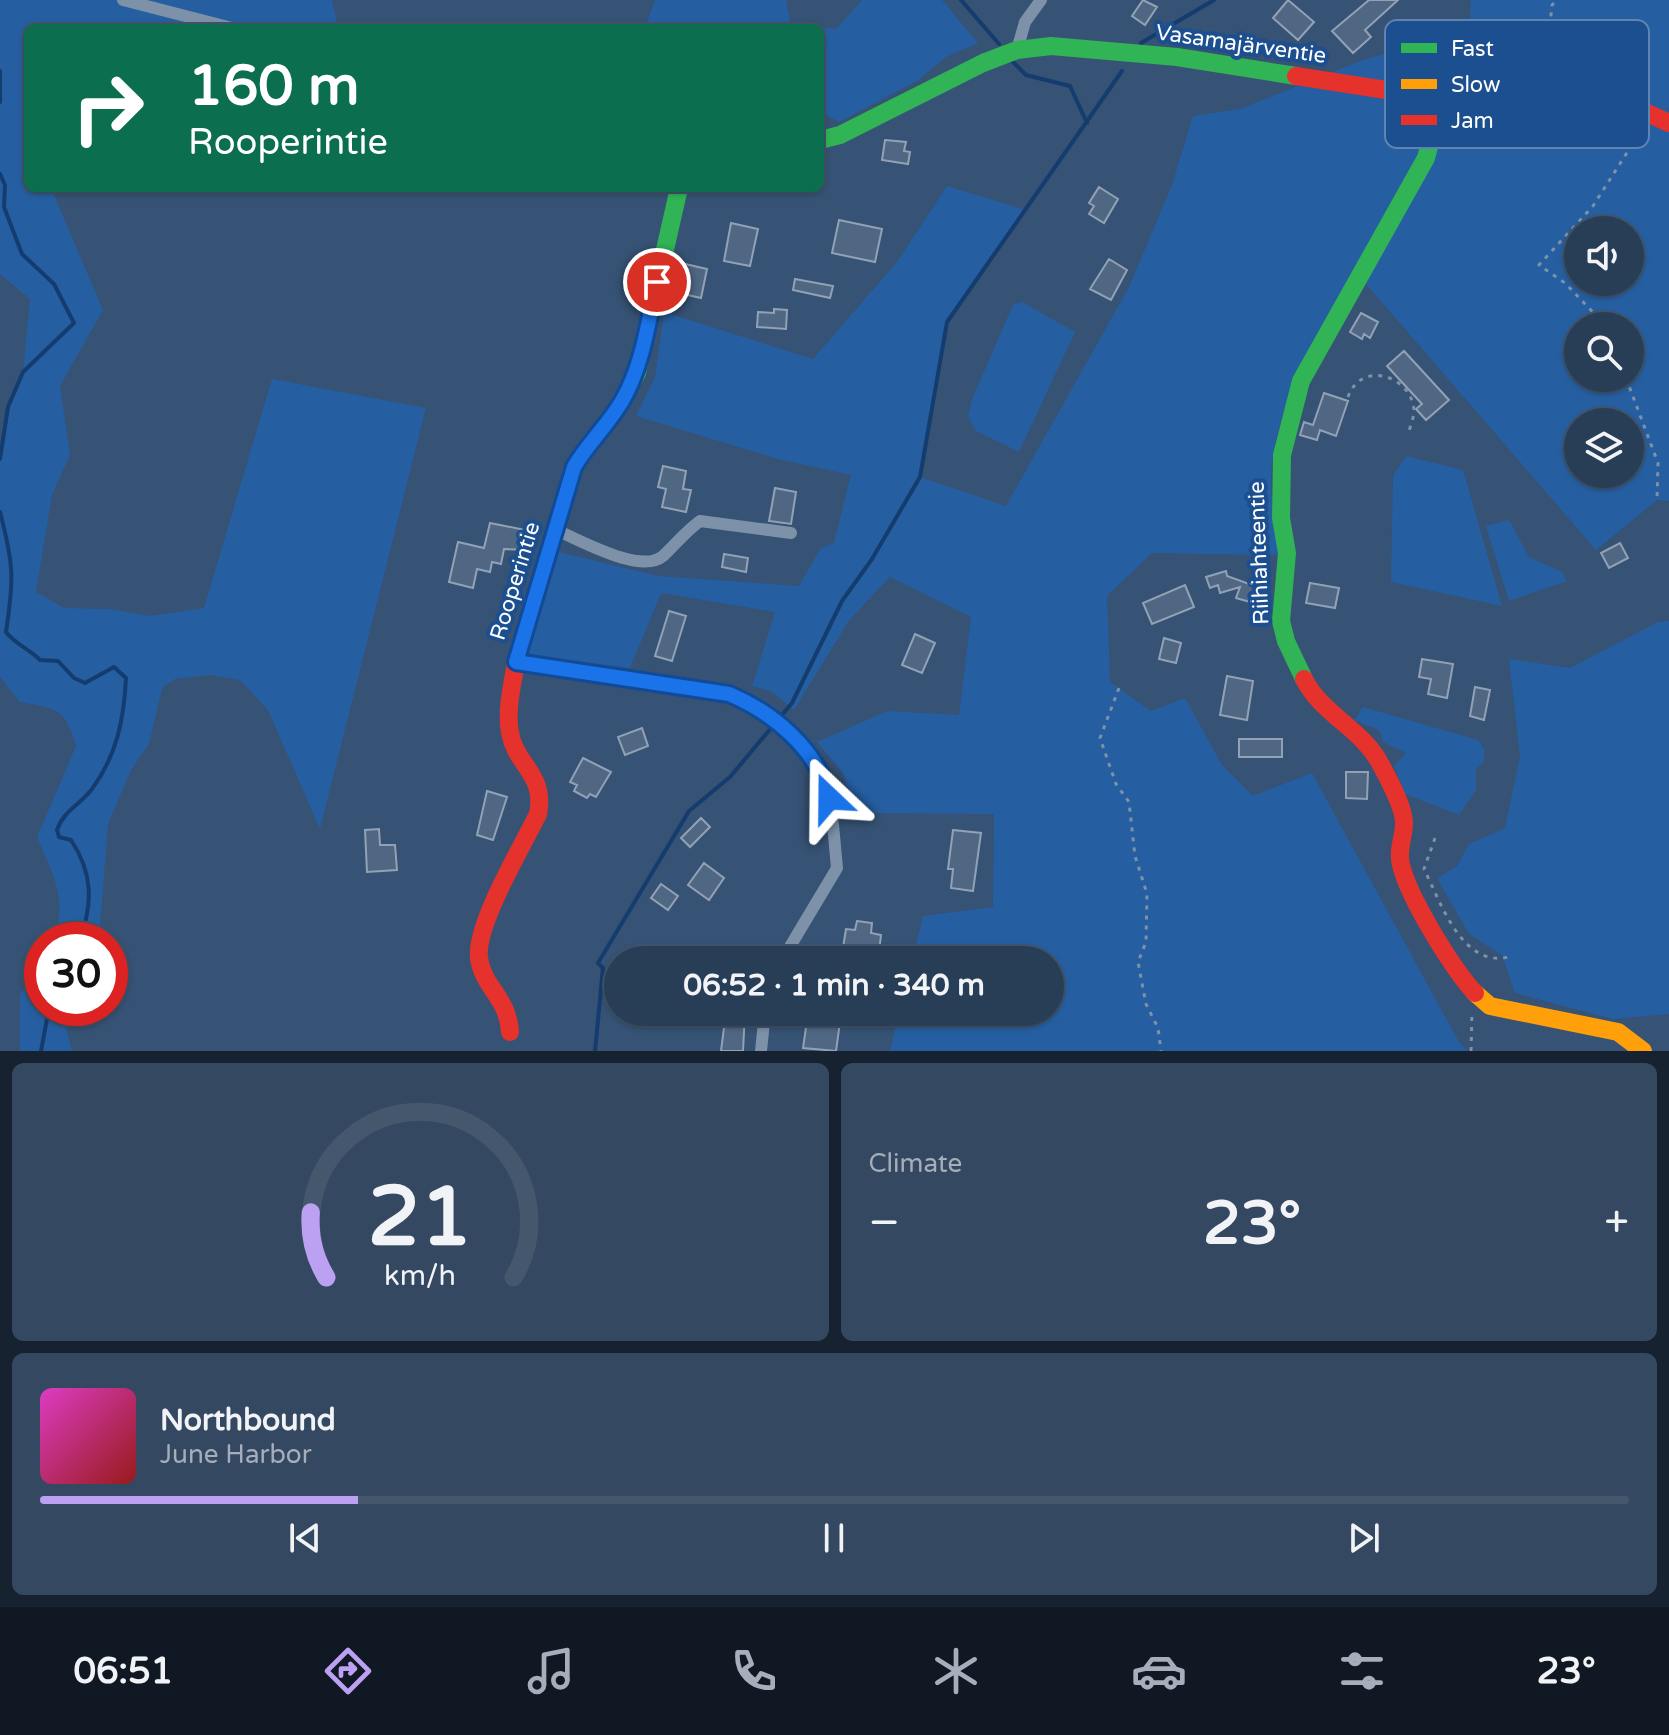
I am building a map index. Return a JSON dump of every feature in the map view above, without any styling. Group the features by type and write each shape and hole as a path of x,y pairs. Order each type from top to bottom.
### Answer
{"street":[{"path":"123,0 216,24"},
{"path":"1017,50 1025,22 1041,0"},
{"name":"Vasamajärventie","path":"824,139 840,135 954,76 1017,50 1051,46 1177,57 1385,90"},
{"name":"Vasamajärventie","path":"1649,113 1668,122"},
{"name":"Riihiahteentie","path":"1428,148 1426,158 1301,381 1282,455 1281,518 1287,553 1281,610 1286,641 1314,698 1365,740 1381,764 1404,821 1398,849 1401,867 1418,906 1472,991 1490,1006 1618,1032 1643,1051"},
{"name":"Rooperintie","path":"510,1032 509,1013 484,975 479,957 481,932 517,863 538,814 542,794 510,735 509,704 516,662 574,467 589,442 620,404 637,373 678,192"},
{"path":"556,530 638,563 662,557 674,541 700,521 791,533"},
{"path":"516,662 729,694 758,706 782,727 812,759 826,781 837,841 837,868 790,946"},
{"path":"761,1051 764,1026"}],"path":[{"path":"1649,135 1668,122"},
{"path":"1593,312 1565,283 1539,265 1593,206 1630,148"},
{"path":"1348,397 1359,380 1373,373 1387,375 1411,399 1414,412 1408,434"},
{"path":"1631,392 1658,463 1657,500"},
{"path":"1119,688 1100,738 1116,784 1129,802 1135,856 1147,894 1146,942 1138,962 1146,1004 1158,1028 1161,1051"},
{"path":"1435,838 1424,869 1466,945 1480,957 1509,957"},
{"path":"1471,1051 1472,991"}],"shaded area":[{"path":"0,0 332,0 337,24 24,24 24,192 53,192 103,310 60,386 70,455 52,495 36,592 64,608 110,609 150,616 204,608 272,379 426,408 320,829 268,710 240,680 210,675 175,679 162,688 149,744 131,770 108,824 100,922 58,922 57,888 37,837 76,746 72,733 58,712 20,702 0,677 0,459 8,407 23,372 30,299 0,274"},
{"path":"655,0 786,0 790,23 798,24 646,24"},
{"path":"862,0 942,0 978,43 946,57 917,81 839,122 824,114 824,27 836,29"},
{"path":"1471,0 1669,0 1669,501 1657,500 1596,550 1354,270 1306,357 1280,426 1271,477 1279,555 1152,553 1107,596 1110,682 1151,711 1185,698 1222,765 1253,796 1312,773 1459,1042 1468,1051 890,1051 896,1026 1064,1026 1064,946 916,946 923,916 993,907 994,814 855,813 843,773 817,742 887,711 959,715 971,617 890,577 850,619 794,710 771,691 752,686 775,612 661,593 630,668 528,655 555,551 658,576 799,586 820,549 834,543 851,475 778,459 636,416 655,377 664,312 813,359 897,262 947,186 1026,210 947,322 920,477 1006,506 1129,287 1172,185 1193,116 1240,109 1385,54 1385,148 1649,148 1649,20 1470,20"},
{"path":"1022,302 1075,332 1019,452 976,431 968,417 972,399 1013,305"},
{"path":"1406,456 1463,470 1502,606 1391,582 1393,476"},
{"path":"1509,520 1529,557 1562,572 1567,581 1509,601 1486,526"},
{"path":"1669,621 1669,1014 1613,1019 1515,993 1502,955 1469,934 1437,878 1457,866 1469,844 1505,828 1520,756 1509,659 1570,668 1658,622"},
{"path":"1363,707 1478,740 1485,750 1483,763 1476,769 1476,790 1459,815 1405,794 1394,766 1406,753 1383,742 1379,730 1354,720"},
{"path":"24,988 24,1026 66,1026 72,1051 20,1051 20,994"}],"building":[{"path":"1143,0 1157,7 1145,25 1132,16"},
{"path":"1288,0 1314,22 1298,40 1273,18"},
{"path":"1369,0 1398,0 1365,30 1371,37 1353,53 1332,31"},
{"path":"885,140 906,142 904,151 910,152 908,164 882,160"},
{"path":"1099,187 1118,199 1104,223 1089,214 1094,206 1089,203"},
{"path":"839,220 882,229 875,262 832,253"},
{"path":"731,223 758,229 750,266 724,261"},
{"path":"1109,259 1127,270 1111,300 1090,289"},
{"path":"681,263 707,269 701,298 674,292"},
{"path":"795,279 833,286 830,298 793,290"},
{"path":"774,309 787,310 786,329 757,327 758,312 774,313"},
{"path":"1361,313 1378,322 1370,338 1364,334 1362,339 1350,332"},
{"path":"1404,351 1449,400 1426,420 1416,409 1422,404 1387,366"},
{"path":"1324,393 1348,401 1336,436 1320,430 1317,440 1300,435 1304,422 1313,425"},
{"path":"663,466 686,471 683,489 691,490 686,512 662,507 666,489 658,487"},
{"path":"775,488 796,492 791,524 769,521"},
{"path":"490,523 535,532 531,550 504,549 501,564 492,562 490,572 477,569 473,588 449,582 458,542 484,548"},
{"path":"1620,543 1628,558 1609,568 1601,553"},
{"path":"724,554 748,558 746,572 722,567"},
{"path":"1226,571 1227,576 1255,586 1250,602 1236,598 1240,587 1220,593 1218,585 1210,588 1206,577"},
{"path":"1310,583 1339,588 1335,608 1306,603"},
{"path":"1185,585 1194,607 1152,624 1143,603"},
{"path":"669,611 686,616 672,661 655,656"},
{"path":"915,634 935,643 922,673 902,665"},
{"path":"1164,638 1181,643 1176,663 1159,659"},
{"path":"1422,659 1453,664 1447,698 1428,694 1431,679 1419,677"},
{"path":"1227,676 1253,681 1247,720 1220,715"},
{"path":"1475,687 1490,690 1484,720 1470,716"},
{"path":"642,728 648,746 625,755 618,737"},
{"path":"1239,739 1282,739 1282,757 1239,757"},
{"path":"583,758 611,772 596,797 590,794 587,798 574,791 577,785 570,782"},
{"path":"1346,772 1368,772 1367,799 1346,798"},
{"path":"487,791 507,797 493,840 477,835"},
{"path":"701,818 710,827 690,847 681,838"},
{"path":"379,829 380,845 395,845 397,870 367,872 365,830"},
{"path":"953,830 981,833 973,891 951,888 953,869 948,869"},
{"path":"704,863 724,878 709,900 688,885"},
{"path":"661,884 678,896 668,910 651,898"},
{"path":"857,921 872,923 871,933 881,935 880,946 843,946 846,929 855,930"},
{"path":"724,1026 744,1026 743,1051 721,1051"},
{"path":"806,1026 839,1026 836,1051 803,1048"}],"waterway":[{"path":"961,0 999,44"},
{"path":"1141,43 1214,0"},
{"path":"1013,62 1026,75 1070,86 1087,123"},
{"path":"0,71 0,102"},
{"path":"595,1051 603,968 598,963 689,811 730,777 792,703 842,601 872,559 920,477 947,322 1122,71"},
{"path":"0,174 5,185 4,207 22,254 54,284 74,323 23,372 8,407 0,459"},
{"path":"0,512 11,572 6,632 40,660 58,661 74,678 85,683 114,667 126,678 121,722 108,763 92,789 64,817 57,830 59,837 71,840 84,864 89,888 85,922"},
{"path":"41,1051 46,1026"}],"traffic: fast":[{"path":"824,139 840,135 983,63 1017,50 1051,46 1177,57 1296,76"},
{"path":"1304,679 1286,641 1281,621 1287,553 1281,518 1282,455 1301,381 1426,158 1429,148"},
{"path":"516,663 574,467 620,404 637,373 678,192"}],"traffic: slow":[{"path":"1475,993 1490,1006 1618,1032 1643,1051"}],"traffic: jam":[{"path":"1296,76 1385,90"},
{"path":"1649,114 1669,123"},
{"path":"510,1032 505,1010 485,977 479,958 484,926 538,814 538,789 510,733 509,707 516,663"},
{"path":"1304,679 1321,703 1364,741 1381,765 1402,809 1404,828 1400,854 1406,879 1432,932 1475,993"}],"route":[{"path":"657,282 637,373 620,404 589,442 574,467 516,662 729,694 758,706 812,759 826,781 829,798"}]}
